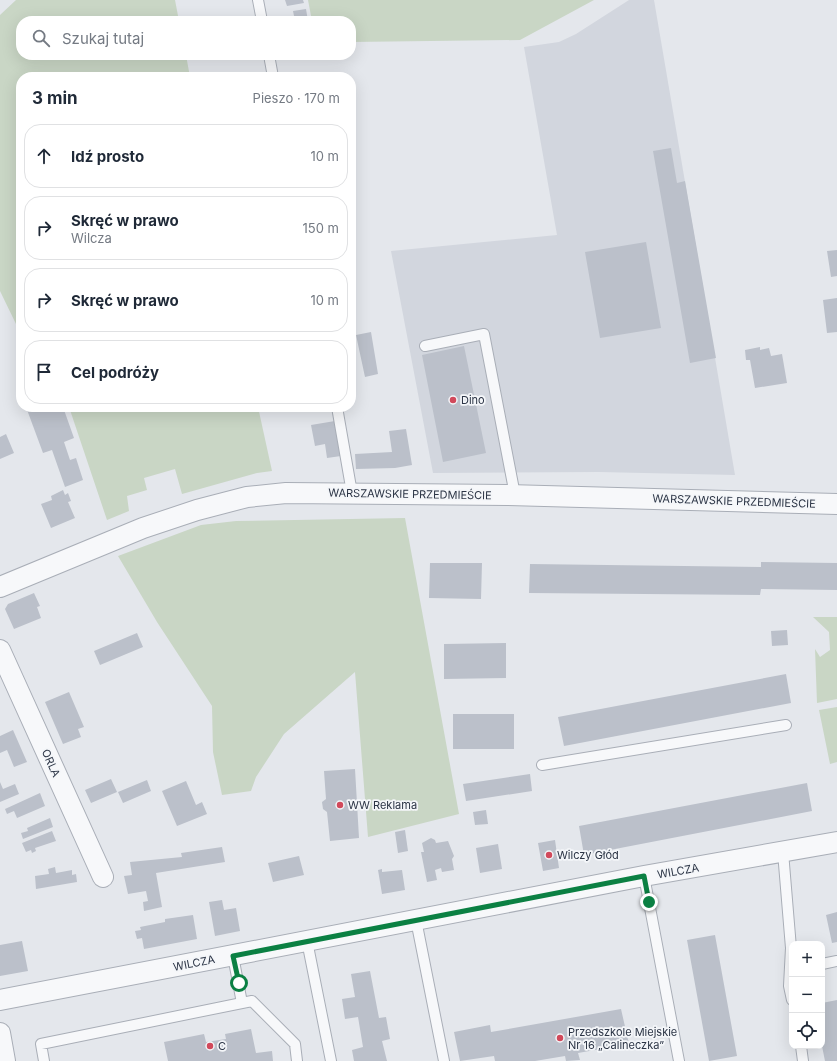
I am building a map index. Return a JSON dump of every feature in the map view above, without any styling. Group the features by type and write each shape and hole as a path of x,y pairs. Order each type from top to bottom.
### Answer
{"street":[{"name":"WARSZAWSKIE PRZEDMIEŚCIE","path":"0,587 143,528 197,510 248,497 286,493 515,495 837,504"},
{"name":"ORLA","path":"0,650 102,877"},
{"name":"WILCZA","path":"0,1000 644,876 837,842"},
{"path":"0,1032 5,1061"}],"lane":[{"path":"258,0 261,16"},
{"path":"270,60 272,72"},
{"path":"425,346 484,334 515,495"},
{"path":"338,412 352,493"},
{"path":"542,764 786,725"},
{"path":"783,852 790,941"},
{"path":"644,876 679,1061"},
{"path":"416,920 444,1061"},
{"path":"307,941 331,1061"},
{"path":"233,956 242,1003"},
{"path":"825,963 837,961"},
{"path":"44,1061 41,1044 252,1001 294,1044 297,1061"},
{"path":"801,1049 803,1061"}],"shaded area":[{"path":"629,0 654,0 735,475 599,472 433,473 391,251 557,235 524,47 559,42 576,34"}],"green space":[{"path":"16,0 175,0 178,16 16,16 16,60 187,60 189,72 16,72 16,324 0,291 0,15"},
{"path":"308,0 594,0 520,40 356,42 356,16 311,16"},
{"path":"71,412 259,412 272,471 257,473 182,494 175,469 144,478 147,490 127,496 129,511 107,520"},
{"path":"405,518 459,814 368,837 355,672 284,734 256,777 251,791 222,795 213,752 212,706 157,622 118,556 201,525 236,521"},
{"path":"813,617 837,617 837,699 817,703 815,649 820,657 830,650 829,632"},
{"path":"837,707 837,762 830,764 819,710"}],"building":[{"path":"285,0 303,0 304,3 287,6"},
{"path":"306,9 307,16 294,16 293,11"},
{"path":"671,148 677,183 685,181 716,358 690,363 653,151"},
{"path":"646,242 661,328 600,338 585,252"},
{"path":"837,250 837,276 831,277 827,251"},
{"path":"837,298 837,332 827,333 823,300"},
{"path":"371,332 378,374 365,377 356,335"},
{"name":"Dino","path":"464,346 486,453 443,462 422,355"},
{"path":"760,347 760,350 769,348 771,356 782,354 787,383 755,388 750,360 746,360 745,350"},
{"path":"28,412 65,412 74,438 64,442 70,460 76,458 83,480 65,487 52,450 43,453"},
{"path":"335,421 341,456 327,458 325,444 315,446 311,425"},
{"path":"406,429 412,465 395,468 356,469 355,454 392,452 389,431"},
{"path":"6,434 14,453 0,459 0,437"},
{"path":"63,490 65,495 68,493 71,501 68,502 75,518 51,528 41,504 52,500 51,496"},
{"path":"761,562 837,563 837,590 761,589 760,595 529,593 530,564 761,567"},
{"path":"430,563 482,563 481,599 429,598"},
{"path":"34,593 40,606 37,607 41,618 14,629 5,609 8,604"},
{"path":"787,630 788,645 772,646 771,631"},
{"path":"137,633 143,647 100,665 94,651"},
{"path":"506,643 506,678 444,679 444,644"},
{"path":"786,674 791,703 564,746 558,717"},
{"path":"69,692 84,727 78,729 81,737 63,744 45,702"},
{"path":"453,714 514,714 514,749 453,749"},
{"path":"13,730 27,762 14,767 7,750 0,753 0,736"},
{"name":"WW Reklama","path":"355,769 359,838 330,841 327,812 323,809 322,802 326,799 324,771"},
{"path":"530,774 532,791 466,801 463,784"},
{"path":"111,779 117,792 91,803 85,790"},
{"path":"147,780 151,791 123,803 118,792"},
{"path":"186,781 196,805 202,802 207,814 177,826 162,791"},
{"path":"0,782 3,789 15,784 19,794 0,802"},
{"path":"807,783 812,811 584,855 579,826"},
{"path":"40,793 45,806 17,818 14,811 7,814 5,809"},
{"path":"486,810 488,824 475,825 473,812"},
{"path":"50,818 53,827 23,839 21,833 28,831 27,828"},
{"path":"405,830 408,851 398,853 395,832"},
{"path":"52,831 56,841 35,848 36,851 32,853 31,850 26,852 22,843"},
{"path":"431,838 435,840 436,843 448,841 454,856 452,859 454,870 442,872 441,868 435,870 437,880 427,882 421,852 424,852 422,843"},
{"name":"Wilczy Głód","path":"555,840 559,868 543,871 538,843"},
{"path":"498,844 502,869 480,873 476,848"},
{"path":"222,847 225,862 156,873 162,907 144,911 143,902 148,901 146,891 128,894 124,876 132,875 130,862 182,857 181,853"},
{"path":"299,856 304,875 273,882 268,863"},
{"path":"55,867 56,873 72,870 72,875 76,874 77,882 36,889 35,876 49,874 48,869"},
{"path":"382,869 382,872 402,870 405,890 382,894 378,870"},
{"path":"222,900 224,910 236,908 240,931 215,936 209,902"},
{"path":"837,912 837,942 832,943 826,915"},
{"path":"193,915 197,939 144,949 142,938 137,939 135,931 141,930 140,927 165,922 165,919"},
{"path":"715,935 737,1056 709,1061 687,940"},
{"path":"22,941 28,971 0,976 0,945"},
{"path":"370,971 379,1018 386,1017 390,1039 382,1041 387,1061 354,1061 352,1050 363,1047 358,1017 345,1019 342,999 355,997 351,974"},
{"path":"837,1000 837,1061 825,1061 823,1049 825,1049 825,1002"},
{"name":"Przedszkole Miejskie Nr 16 „Calineczka”","path":"621,1009 629,1044 578,1053 580,1060 566,1061 565,1056 535,1061 495,1061 494,1056 460,1061 454,1032 490,1025 491,1032"},
{"name":"C","path":"251,1029 256,1053 272,1051 273,1061 168,1061 164,1042 204,1034 206,1042 226,1039 225,1034"}],"place":[{"name":"Dino","path":"453,400"},
{"name":"WW Reklama","path":"340,805"},
{"name":"Wilczy Głód","path":"549,855"},
{"name":"Przedszkole Miejskie Nr 16 „Calineczka”","path":"560,1038"},
{"name":"C","path":"210,1046"}],"route":[{"path":"239,983 233,956 596,887 644,876 649,902"}]}
